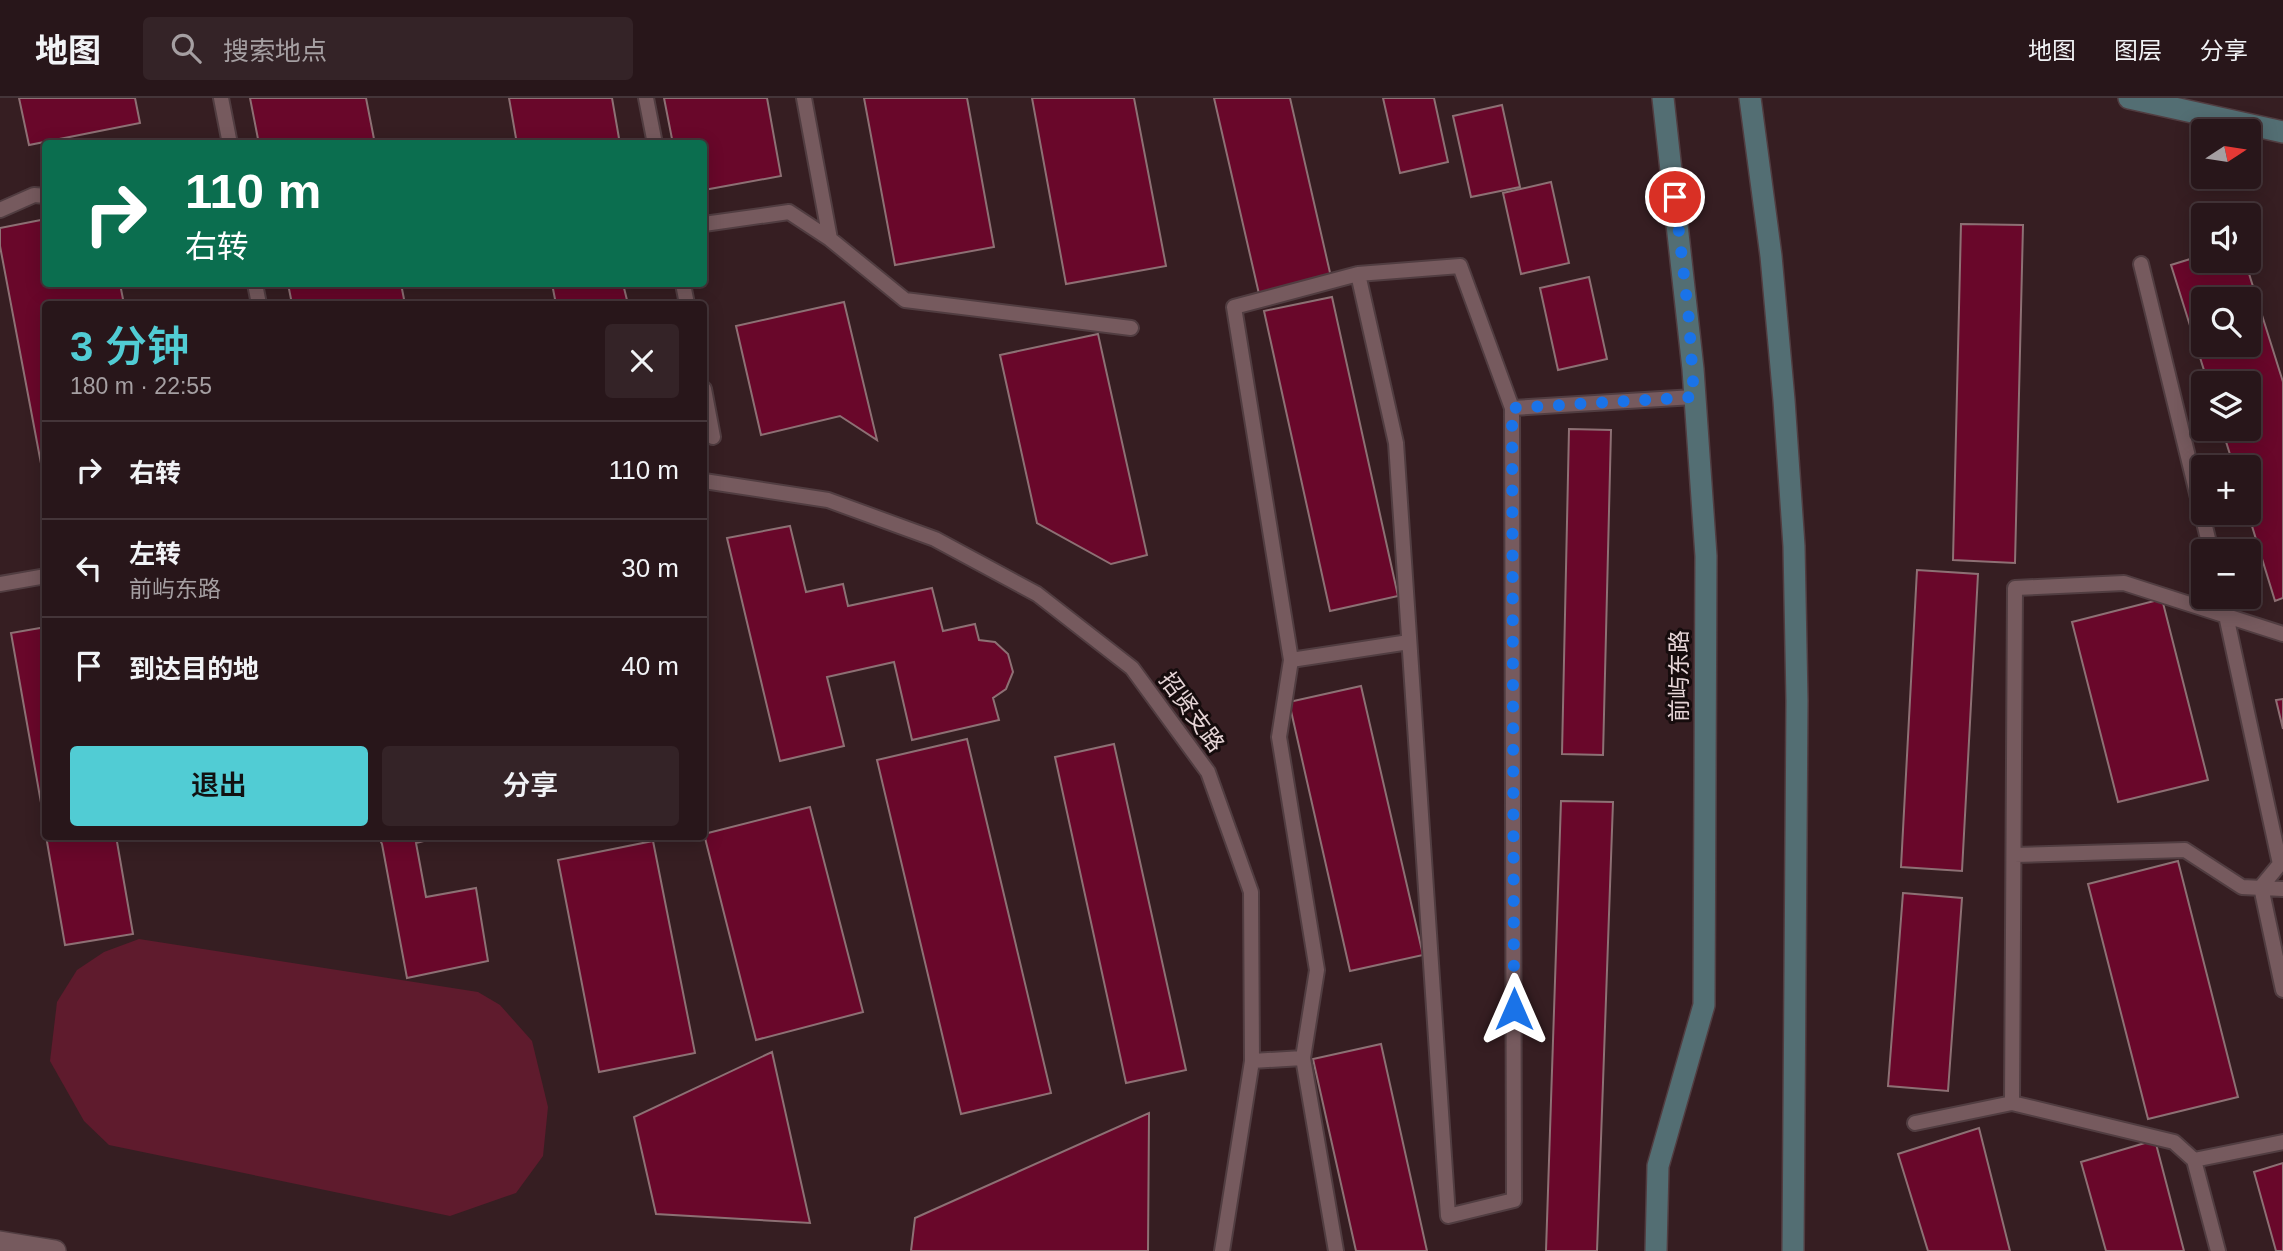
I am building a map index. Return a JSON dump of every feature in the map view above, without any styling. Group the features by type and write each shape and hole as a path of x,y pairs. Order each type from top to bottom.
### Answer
{"main road":[{"name":"前屿东路","path":"1656,1251 1658,1166 1704,1005 1706,556 1684,271 1663,98"},
{"path":"1750,98 1771,256 1794,546 1797,701 1793,1251"},
{"path":"2129,98 2283,132"}],"street":[{"path":"0,1242 55,1251"}],"lane":[{"path":"221,98 229,140"},
{"path":"646,98 654,140"},
{"path":"804,98 830,239"},
{"path":"0,210 34,195 42,196"},
{"path":"707,224 789,212 830,239 905,300 1130,328"},
{"path":"2141,264 2208,539"},
{"path":"1336,1251 1303,1058 1317,970 1279,737 1291,660 1234,307 1358,274 1461,266 1512,408 1514,1200 1448,1216 1396,443 1358,274"},
{"path":"1512,408 1694,397"},
{"path":"707,405 713,437"},
{"name":"招贤支路","path":"707,481 828,500 935,539 1037,594 1132,668 1208,772 1251,892 1252,1061 1222,1251"},
{"path":"0,584 42,577"},
{"path":"2012,1103 2015,588 2124,583 2283,634"},
{"path":"2225,609 2280,864 2261,887"},
{"path":"1291,660 1409,642"},
{"path":"2014,855 2185,850 2242,887 2283,889"},
{"path":"2261,887 2283,990"},
{"path":"1252,1061 1303,1058"},
{"path":"1915,1123 2012,1103 2174,1142 2194,1160 2218,1251"},
{"path":"2194,1160 2283,1142"}],"shaded area":[{"path":"139,939 478,992 500,1005 532,1041 548,1107 543,1156 516,1193 450,1216 109,1145 84,1121 50,1061 57,1002 77,970 104,952"}],"building":[{"path":"19,98 135,98 140,123 42,140 42,142 29,145"},
{"path":"250,98 366,98 374,140 258,140"},
{"path":"509,98 612,98 619,140 516,140"},
{"path":"664,98 767,98 781,176 707,189 707,140 672,140"},
{"path":"864,98 967,98 994,247 895,265"},
{"path":"1032,98 1134,98 1166,266 1066,284"},
{"path":"1214,98 1290,98 1331,277 1259,294"},
{"path":"1383,98 1434,98 1448,162 1400,173"},
{"path":"1502,105 1520,187 1471,197 1453,116"},
{"path":"1551,182 1569,263 1521,274 1503,193"},
{"path":"42,220 42,287 121,287 123,301 42,301 42,469 0,246 0,228"},
{"path":"1961,224 2023,225 2015,563 1953,560"},
{"path":"2191,259 2191,273 2249,273 2253,287 2191,287 2191,329 2171,265"},
{"path":"1589,277 1607,359 1558,370 1540,288"},
{"path":"289,287 402,287 404,301 291,301"},
{"path":"553,287 624,287 627,301 555,301"},
{"path":"1332,297 1398,596 1330,611 1264,311"},
{"path":"844,302 877,440 840,416 761,435 736,326"},
{"path":"2261,312 2283,382 2283,598 2275,601 2261,555 2261,539 2256,539 2252,525 2261,525 2261,455 2230,455 2226,441 2261,441 2261,371 2204,371 2200,357 2261,357"},
{"path":"1098,334 1147,555 1111,564 1037,523 1000,355"},
{"path":"1569,429 1611,430 1603,755 1562,754"},
{"path":"790,526 806,592 843,584 848,606 932,588 943,631 975,624 979,640 995,642 1008,654 1013,672 1006,689 993,698 999,720 912,740 894,662 827,677 844,746 780,761 727,538"},
{"path":"1917,570 1978,574 1962,871 1901,867"},
{"path":"2162,599 2208,780 2118,802 2072,622"},
{"path":"42,628 42,808 11,633"},
{"path":"1361,686 1423,955 1350,971 1289,702"},
{"path":"2283,699 2283,729 2276,700"},
{"path":"967,739 1051,1093 961,1114 877,760"},
{"path":"1114,744 1186,1070 1126,1083 1055,757"},
{"path":"1561,801 1613,802 1597,1251 1546,1251"},
{"path":"810,807 863,1012 756,1040 706,840 707,833"},
{"path":"47,840 117,840 133,934 65,945"},
{"path":"380,840 428,840 416,843 426,897 476,888 488,961 407,978"},
{"path":"653,841 695,1053 599,1072 558,860"},
{"path":"2178,861 2238,1097 2148,1119 2088,884"},
{"path":"1903,893 1962,898 1948,1091 1888,1086"},
{"path":"1381,1044 1427,1251 1356,1251 1313,1059"},
{"path":"772,1052 810,1223 656,1214 634,1117"},
{"path":"1149,1113 1148,1251 911,1251 915,1218"},
{"path":"1979,1128 2010,1251 1928,1251 1898,1154"},
{"path":"2155,1140 2184,1251 2106,1251 2081,1162"},
{"path":"2283,1163 2283,1251 2276,1251 2254,1172"}],"route":[{"path":"1514,1009 1512,408 1694,397 1689,320 1675,197"}]}
